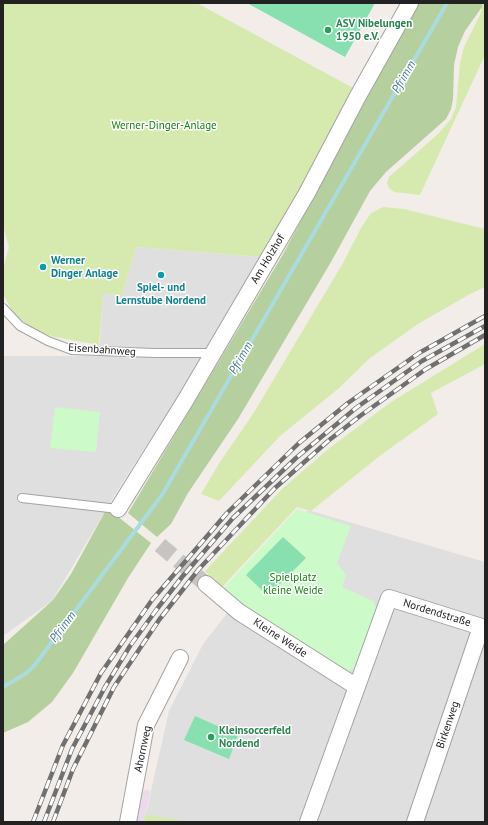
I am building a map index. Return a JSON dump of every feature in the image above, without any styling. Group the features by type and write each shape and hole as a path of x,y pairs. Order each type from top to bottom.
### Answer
{"street":[{"name":"Am Holzhof","path":"118,509 307,193 358,96 410,3"},
{"name":"Kleine Weide","path":"206,584 239,612 357,687"},
{"name":"Nordendstraße","path":"357,687 389,598 483,628"},
{"name":"Birkenweg","path":"415,822 483,628"},
{"name":"Ahornweg","path":"128,822 146,725 180,658"},
{"path":"308,822 357,687"}],"lane":[{"name":"Eisenbahnweg","path":"3,308 20,326 48,341 72,350 154,353 213,352"},
{"path":"22,498 118,509"}],"shaded area":[{"path":"136,247 263,257 219,332 114,496 52,601 3,636 3,356 99,356 103,292 122,296"},
{"path":"308,510 485,562 485,822 144,822 169,711 203,644 236,602 226,589"},
{"path":"147,789 150,792 144,822 131,822 136,797"}],"green space":[{"name":"Werner-Dinger-Anlage","path":"3,3 197,3 355,89 263,257 136,247 122,296 103,293 99,345 55,337 37,331 21,320 12,311 3,294 3,269 9,247 3,226"},
{"name":"ASV Nibelungen 1950 e.V.","path":"247,3 375,3 345,57"},
{"path":"418,3 482,3 482,7 465,31 458,47 454,65 453,99 451,109 446,119 386,172 370,191 331,262 238,419 188,493 171,524 157,537 128,513 282,256"},
{"path":"482,3 485,3 485,55 420,195 394,192 389,188 387,183 389,177 439,133 451,119 456,107 460,63 464,47 481,13"},
{"path":"383,207 404,209 485,229 485,287 418,324 370,358 338,389 280,436 219,501 201,494 220,462 253,414 343,263 361,228 371,213"},
{"path":"485,344 485,364 431,393 438,414 381,455 311,511 297,507 222,587 205,571 282,489 327,450 391,402"},
{"path":"55,407 100,412 96,452 50,448"},
{"path":"107,508 151,543 128,578 73,673 52,702 28,722 3,733 3,645 53,600 71,574"},
{"name":"Spielplatz kleine Weide","path":"297,509 351,526 337,563 346,575 342,587 373,601 377,610 356,667 349,671 345,671 221,591"},
{"path":"283,537 306,558 268,596 246,575"},
{"name":"Kleinsoccerfeld Nordend","path":"195,716 238,735 229,759 184,740"},
{"path":"145,815 162,817 189,822 144,822"}],"waterway":[{"name":"Pfrimm","path":"3,687 25,674 34,666 162,495 447,3"}],"tunnel":[{"path":"160,545 206,584"}],"railway":[{"path":"33,822 63,745 101,673 152,600 227,513 299,443 348,403 419,353 485,316"},
{"path":"44,822 72,749 105,687 130,646 182,577 233,518 296,458 356,408 422,361 485,326"},
{"path":"53,822 73,769 114,687 159,620 199,569 275,488 328,441 360,416 426,369 485,335"}],"place":[{"name":"ASV Nibelungen 1950 e.V.","path":"328,30"},
{"name":"Werner Dinger Anlage","path":"43,267"},
{"name":"Spiel- und Lernstube Nordend","path":"161,275"},
{"name":"Kleinsoccerfeld Nordend","path":"211,737"}]}
